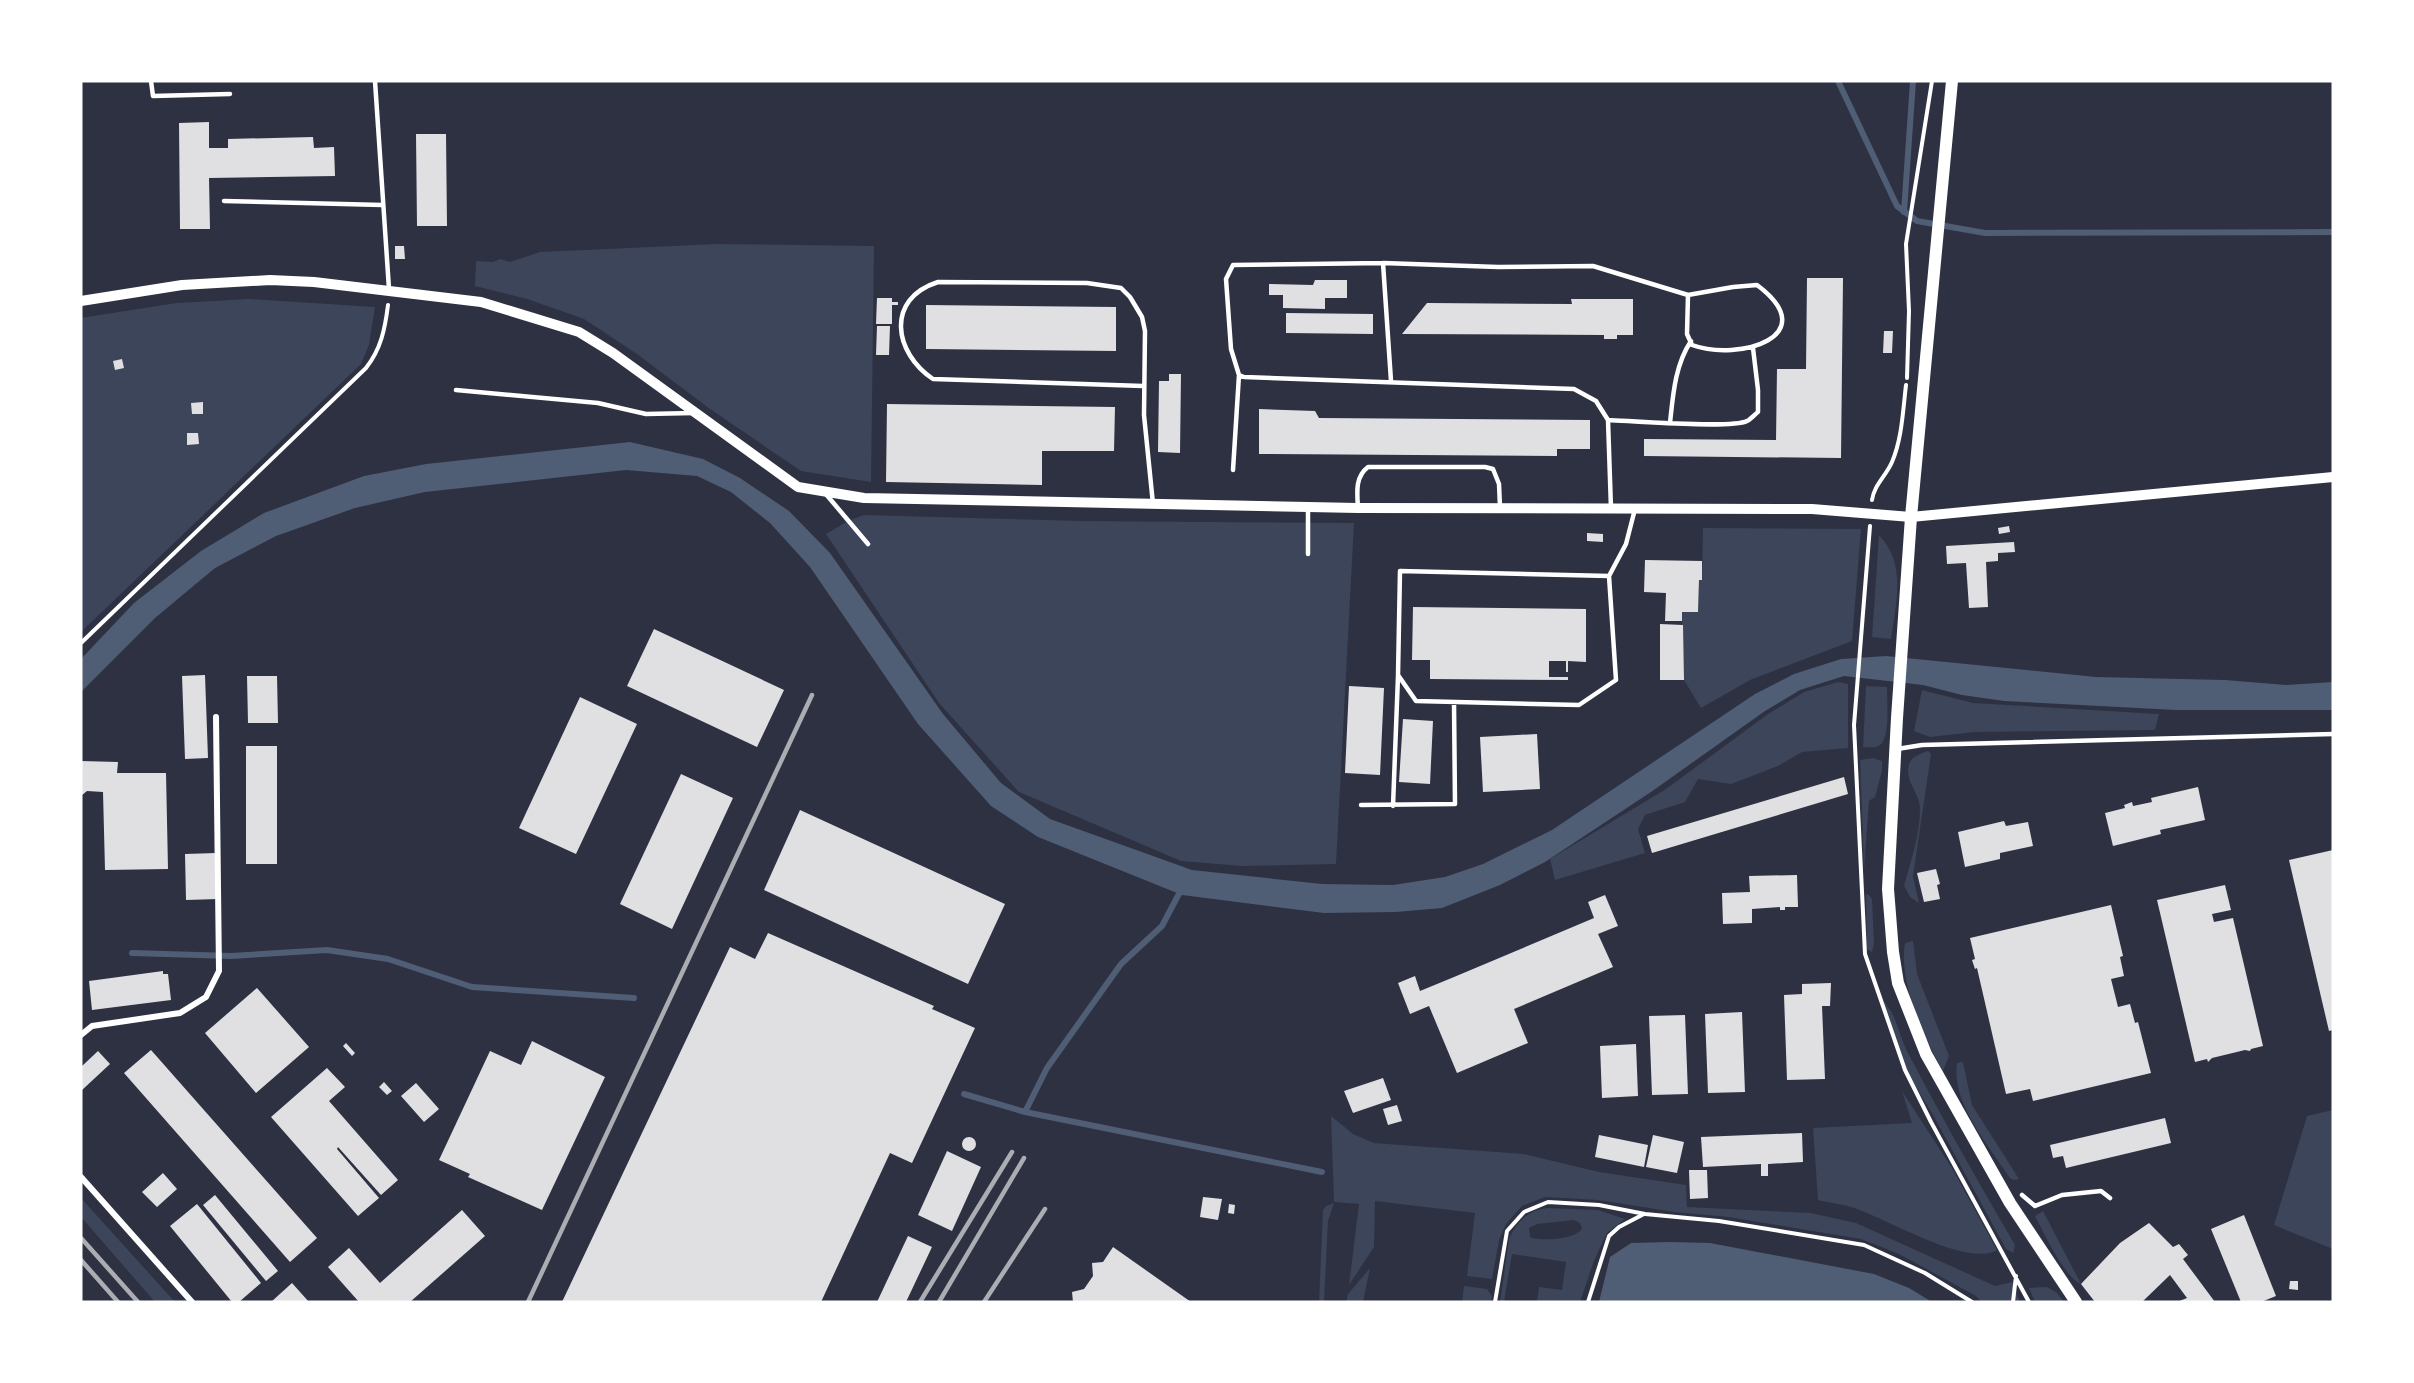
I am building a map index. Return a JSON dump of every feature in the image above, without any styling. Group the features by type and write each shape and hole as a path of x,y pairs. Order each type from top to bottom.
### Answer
{"main road":[{"path":"1952,81 1911,517 1897,718 1888,889 1893,952 1898,983 1926,1054 2010,1203 2076,1302"}],"street":[{"path":"81,301 182,285 240,280 314,282 481,302 579,332 613,353 798,487 864,498 1358,508 1812,509 1911,517 2333,477"},
{"path":"81,1035 92,1026 180,1013 206,998 219,971 216,717"},
{"path":"81,1178 192,1302"}],"lane":[{"path":"152,81 153,96 230,94"},
{"path":"375,81 389,292"},
{"path":"224,201 382,205"},
{"path":"1383,262 1391,381"},
{"path":"1233,470 1239,375 1231,349 1226,279 1233,265 1383,262 1498,267 1593,267 1688,296 1733,287 1757,285 1773,297 1782,318 1779,331 1767,343 1752,348 1706,350 1692,345 1687,334 1688,296"},
{"path":"1143,386 933,379 915,365 902,328 902,313 914,293 938,282 1087,283 1121,288 1137,306 1142,317 1144,414 1153,504"},
{"path":"1670,423 1673,394 1680,365 1683,354 1691,341"},
{"path":"1608,420 1734,424 1748,421 1758,412 1758,390 1752,348"},
{"path":"1239,375 1574,389 1596,401 1608,420 1611,509"},
{"path":"456,390 598,403 646,414 696,413"},
{"path":"1358,508 1358,481 1360,473 1368,467 1485,467 1493,469 1499,484 1500,507"},
{"path":"823,491 868,544"},
{"path":"1308,507 1308,554"},
{"path":"1398,675 1416,701 1579,705 1616,680 1609,576 1626,544 1635,509"},
{"path":"1393,806 1400,571 1609,576"},
{"path":"1361,805 1455,804 1454,702"},
{"path":"1895,749 1922,745 2333,734"},
{"path":"2022,1195 2036,1206 2062,1195 2101,1191 2110,1198"}],"path":[{"path":"1855,721 1875,488 1896,451 1906,386 1909,329 1906,244 1932,81"},
{"path":"81,643 366,368 374,358 383,334 389,292"},
{"path":"1495,1302 1507,1232 1517,1217 1533,1206 1548,1202 1599,1205 1645,1214 1719,1221 1864,1245 1925,1273 1972,1302"},
{"path":"1588,1302 1610,1236 1619,1227 1645,1214"},
{"path":"2013,1302 2016,1275"}],"shaded area":[{"path":"717,244 874,246 871,482 801,471 584,319 527,299 475,286 476,261 493,262 500,259 510,262 540,252"},
{"path":"249,299 375,307 369,345 361,364 81,632 81,318 176,303"},
{"path":"630,442 703,459 740,478 789,511 830,553 943,714 1001,783 1050,819 1192,870 1322,884 1393,885 1445,877 1483,864 1552,830 1755,694 1794,674 1841,659 1886,656 2096,677 2225,680 2286,685 2333,682 2333,710 2176,710 2004,701 1962,695 1923,685 1844,676 1800,690 1765,711 1651,792 1545,862 1500,885 1442,908 1396,912 1324,913 1182,895 1038,837 991,806 918,724 810,567 770,523 731,492 697,476 626,470 425,492 355,508 276,536 215,568 155,618 81,692 81,659 134,603 201,551 264,513 364,476 426,464"},
{"path":"864,515 1083,521 1354,523 1336,864 1243,866 1181,861 1019,792 939,703 826,534"},
{"path":"1703,528 1861,529 1852,641 1750,680 1701,708 1684,680 1682,612 1698,612 1699,580 1702,580"},
{"path":"1879,535 1888,546 1896,571 1897,598 1891,639 1872,637"},
{"path":"1838,682 1848,684 1848,748 1802,752 1778,766 1731,784 1698,779 1685,802 1645,815 1638,829 1645,853 1555,880 1550,859 1666,789 1768,714 1804,692"},
{"path":"1866,686 1887,687 1888,716 1885,738 1878,746 1873,747 1863,747"},
{"path":"1922,690 1973,703 2159,714 2155,730 1975,732 1930,737 1914,731"},
{"path":"1928,751 1931,754 1913,876 1919,903 1910,897 1904,886 1920,818 1918,797 1910,781 1908,770 1912,759"},
{"path":"1873,758 1882,761 1882,771 1875,797 1869,801 1864,870 1860,760"},
{"path":"1868,894 1872,899 1874,944 1872,952 1867,949 1866,895"},
{"path":"1913,941 1917,974 1949,1056 1943,1071 1914,1009 1905,975 1905,943"},
{"path":"1882,1000 1891,1012 1908,1053 1934,1102 2015,1245 2013,1253 2006,1249 1933,1115 1905,1069"},
{"path":"1963,1062 1972,1105 2019,1179 2010,1178 1973,1124 1960,1093 1957,1078 1957,1063"},
{"path":"1902,1091 1952,1168 1997,1250 1984,1254 1947,1247 1926,1240 1868,1213 1845,1205 1818,1200 1813,1128 1912,1123"},
{"path":"2333,1110 2333,1249 2274,1225 2307,1116"},
{"path":"1331,1116 1353,1134 1374,1143 1524,1154 1599,1172 1686,1185 1687,1207 1811,1213 1856,1223 1995,1286 2012,1282 2020,1302 1982,1302 1976,1296 1899,1254 1861,1239 1728,1217 1674,1212 1598,1200 1545,1197 1522,1206 1506,1224 1499,1240 1492,1279 1467,1276 1475,1213 1375,1201 1374,1247 1349,1285 1359,1204 1334,1202"},
{"path":"81,1198 175,1302 155,1302 81,1217"},
{"path":"1334,1203 1328,1221 1324,1302 1319,1302 1323,1210"},
{"path":"1541,1209 1598,1210 1625,1219 1607,1233 1594,1261 1580,1302 1537,1302 1539,1287 1562,1290 1566,1262 1512,1254 1504,1302 1500,1302 1509,1239 1524,1218","holes":["1574,1220 1580,1223 1582,1228 1574,1235 1550,1239 1530,1237 1529,1228 1537,1224"]},
{"path":"2043,1211 2081,1284 2061,1264 2035,1216"},
{"path":"1631,1243 1710,1243 1874,1274 1909,1288 1932,1302 1599,1302 1610,1257"},
{"path":"1370,1268 1363,1302 1346,1302 1348,1294"},
{"path":"1464,1286 1487,1289 1492,1296 1491,1302 1462,1302"},
{"path":"2047,1287 2056,1292 2064,1302 2035,1302 2029,1288"}],"building":[{"path":"209,122 209,148 228,148 228,139 313,137 314,148 334,147 335,176 209,178 210,229 180,229 179,123"},
{"path":"416,134 446,134 447,226 417,226"},
{"path":"395,246 404,246 405,259 395,259"},
{"path":"1807,278 1843,278 1841,458 1644,456 1644,439 1776,440 1777,369 1806,369"},
{"path":"1315,280 1347,280 1347,298 1325,298 1325,309 1283,308 1283,295 1269,295 1269,284 1313,285"},
{"path":"877,298 892,298 892,302 898,302 898,305 892,305 892,324 876,324"},
{"path":"1571,299 1633,299 1633,335 1617,335 1617,339 1604,339 1604,335 1402,334 1427,303 1572,304"},
{"path":"926,305 1116,307 1116,351 926,349"},
{"path":"1286,313 1373,314 1373,334 1286,333"},
{"path":"877,326 890,326 889,355 876,355"},
{"path":"1884,331 1893,331 1892,353 1883,353"},
{"path":"122,359 124,368 115,370 113,361"},
{"path":"1169,374 1181,374 1180,453 1158,452 1159,381 1169,381"},
{"path":"203,402 203,414 192,414 191,403"},
{"path":"887,404 1115,407 1114,451 1042,451 1042,485 886,482"},
{"path":"1259,409 1315,411 1319,418 1590,420 1590,449 1557,449 1557,456 1259,454"},
{"path":"187,433 198,433 199,444 187,445"},
{"path":"2009,526 2010,532 1999,534 1998,528"},
{"path":"1587,533 1603,534 1603,542 1587,541"},
{"path":"2014,542 2015,552 1998,553 1998,561 1986,562 1988,607 1969,608 1966,563 1947,564 1946,546"},
{"path":"1645,560 1702,561 1698,612 1682,612 1682,621 1665,621 1666,593 1644,592"},
{"path":"1413,607 1586,609 1586,662 1568,661 1568,672 1566,672 1566,661 1549,661 1549,677 1568,677 1568,680 1430,679 1430,660 1412,660"},
{"path":"1660,624 1683,625 1684,680 1660,680"},
{"path":"654,629 784,690 757,747 627,686"},
{"path":"205,675 208,758 185,759 182,676"},
{"path":"247,676 277,676 278,723 248,723"},
{"path":"1349,686 1384,688 1380,775 1345,773"},
{"path":"580,697 637,724 576,854 519,828"},
{"path":"1403,719 1433,721 1430,784 1399,782"},
{"path":"1537,734 1540,789 1483,792 1480,737"},
{"path":"246,746 277,746 277,864 246,864"},
{"path":"81,761 118,762 117,773 166,773 168,869 105,870 103,792 87,791 81,796"},
{"path":"681,774 733,798 672,929 620,904"},
{"path":"1844,777 1848,794 1652,853 1647,836"},
{"path":"2198,787 2205,820 2160,830 2161,834 2113,846 2105,813 2125,808 2124,805 2132,802 2133,806 2152,802 2151,798"},
{"path":"800,810 1005,904 968,984 764,890"},
{"path":"2004,821 2006,826 2028,822 2033,846 2000,853 2000,859 1965,867 1958,832"},
{"path":"2333,850 2333,1030 2329,1031 2289,860"},
{"path":"216,853 218,899 186,900 185,854"},
{"path":"1936,869 1940,884 1937,885 1940,899 1924,902 1917,873"},
{"path":"1797,875 1798,907 1785,907 1785,910 1780,910 1780,907 1752,909 1752,923 1723,924 1722,893 1750,892 1749,876"},
{"path":"2225,885 2231,910 2212,914 2214,922 2233,918 2263,1046 2250,1051 2245,1050 2212,1058 2208,1062 2207,1059 2195,1062 2157,900"},
{"path":"1605,895 1618,926 1598,934 1613,967 1514,1009 1528,1043 1457,1073 1429,1006 1410,1014 1398,983 1415,976 1420,991 1594,918 1588,902"},
{"path":"2111,905 2123,956 2120,957 2124,976 2111,979 2118,1007 2130,1004 2135,1023 2138,1022 2151,1073 2033,1101 2030,1089 2006,1094 1977,968 1975,969 1972,960 1975,959 1970,938"},
{"path":"768,933 934,1006 932,1009 975,1028 912,1163 890,1153 821,1302 562,1302 730,947 755,959"},
{"path":"163,971 163,974 168,974 171,1000 92,1010 89,981"},
{"path":"1831,983 1830,1006 1822,1006 1825,1079 1787,1080 1784,995 1802,994 1802,984"},
{"path":"257,988 309,1047 256,1093 205,1033"},
{"path":"1742,1012 1745,1092 1708,1093 1705,1014"},
{"path":"1685,1015 1688,1094 1652,1095 1649,1016"},
{"path":"532,1041 605,1077 542,1210 468,1177 470,1174 439,1160 490,1051 521,1065"},
{"path":"346,1043 355,1053 352,1056 343,1046"},
{"path":"1636,1044 1638,1096 1602,1098 1600,1046"},
{"path":"151,1050 317,1238 290,1262 124,1073"},
{"path":"98,1051 110,1064 81,1091 81,1067"},
{"path":"327,1068 345,1087 329,1101 398,1180 381,1195 338,1147 337,1149 379,1198 358,1216 271,1117"},
{"path":"1383,1078 1391,1100 1353,1113 1344,1091"},
{"path":"384,1082 392,1091 387,1095 379,1087"},
{"path":"416,1083 439,1109 424,1122 401,1096"},
{"path":"1397,1105 1402,1121 1388,1125 1383,1109"},
{"path":"2165,1118 2171,1143 2066,1168 2063,1156 2053,1158 2050,1145"},
{"path":"1802,1133 1803,1162 1768,1164 1768,1176 1761,1176 1761,1164 1703,1167 1701,1137"},
{"path":"1599,1135 1648,1145 1644,1167 1595,1157"},
{"path":"1653,1135 1684,1142 1677,1173 1646,1167"},
{"path":"969,1137 974,1139 976,1144 974,1149 969,1151 964,1149 962,1144 964,1139"},
{"path":"947,1151 981,1167 952,1231 918,1215"},
{"path":"1689,1170 1707,1170 1708,1198 1690,1199"},
{"path":"163,1173 177,1189 157,1207 142,1192"},
{"path":"215,1195 278,1271 266,1281 203,1205"},
{"path":"1203,1197 1222,1199 1218,1220 1200,1217"},
{"path":"197,1204 261,1283 239,1302 232,1302 170,1226"},
{"path":"1229,1204 1235,1205 1234,1214 1228,1213"},
{"path":"462,1210 485,1236 410,1302 359,1302 328,1267 349,1248 380,1283"},
{"path":"2244,1215 2276,1296 2261,1302 2241,1302 2211,1229"},
{"path":"2149,1223 2173,1247 2179,1244 2188,1255 2183,1259 2215,1302 2177,1302 2187,1298 2170,1275 2142,1302 2095,1302 2081,1284 2120,1243"},
{"path":"908,1236 932,1247 906,1302 877,1302"},
{"path":"1113,1247 1191,1302 1073,1302 1072,1292 1084,1289 1093,1276 1092,1263 1103,1262"},
{"path":"2290,1281 2298,1281 2298,1290 2289,1289"},
{"path":"292,1283 309,1302 271,1302"}],"waterway":[{"path":"1838,81 1897,206 1917,221 1985,233 2333,232"},
{"path":"1904,212 1913,81"},
{"path":"1025,1112 1047,1068 1121,964 1162,926 1182,888"},
{"path":"132,953 231,956 327,950 388,959 472,987 634,998"},
{"path":"964,1094 1025,1112 1322,1172"}],"railway":[{"path":"528,1302 812,695"},
{"path":"920,1302 1012,1152"},
{"path":"939,1302 1024,1158"},
{"path":"984,1302 1045,1209"},
{"path":"81,1238 138,1302"},
{"path":"81,1260 118,1302"}]}
